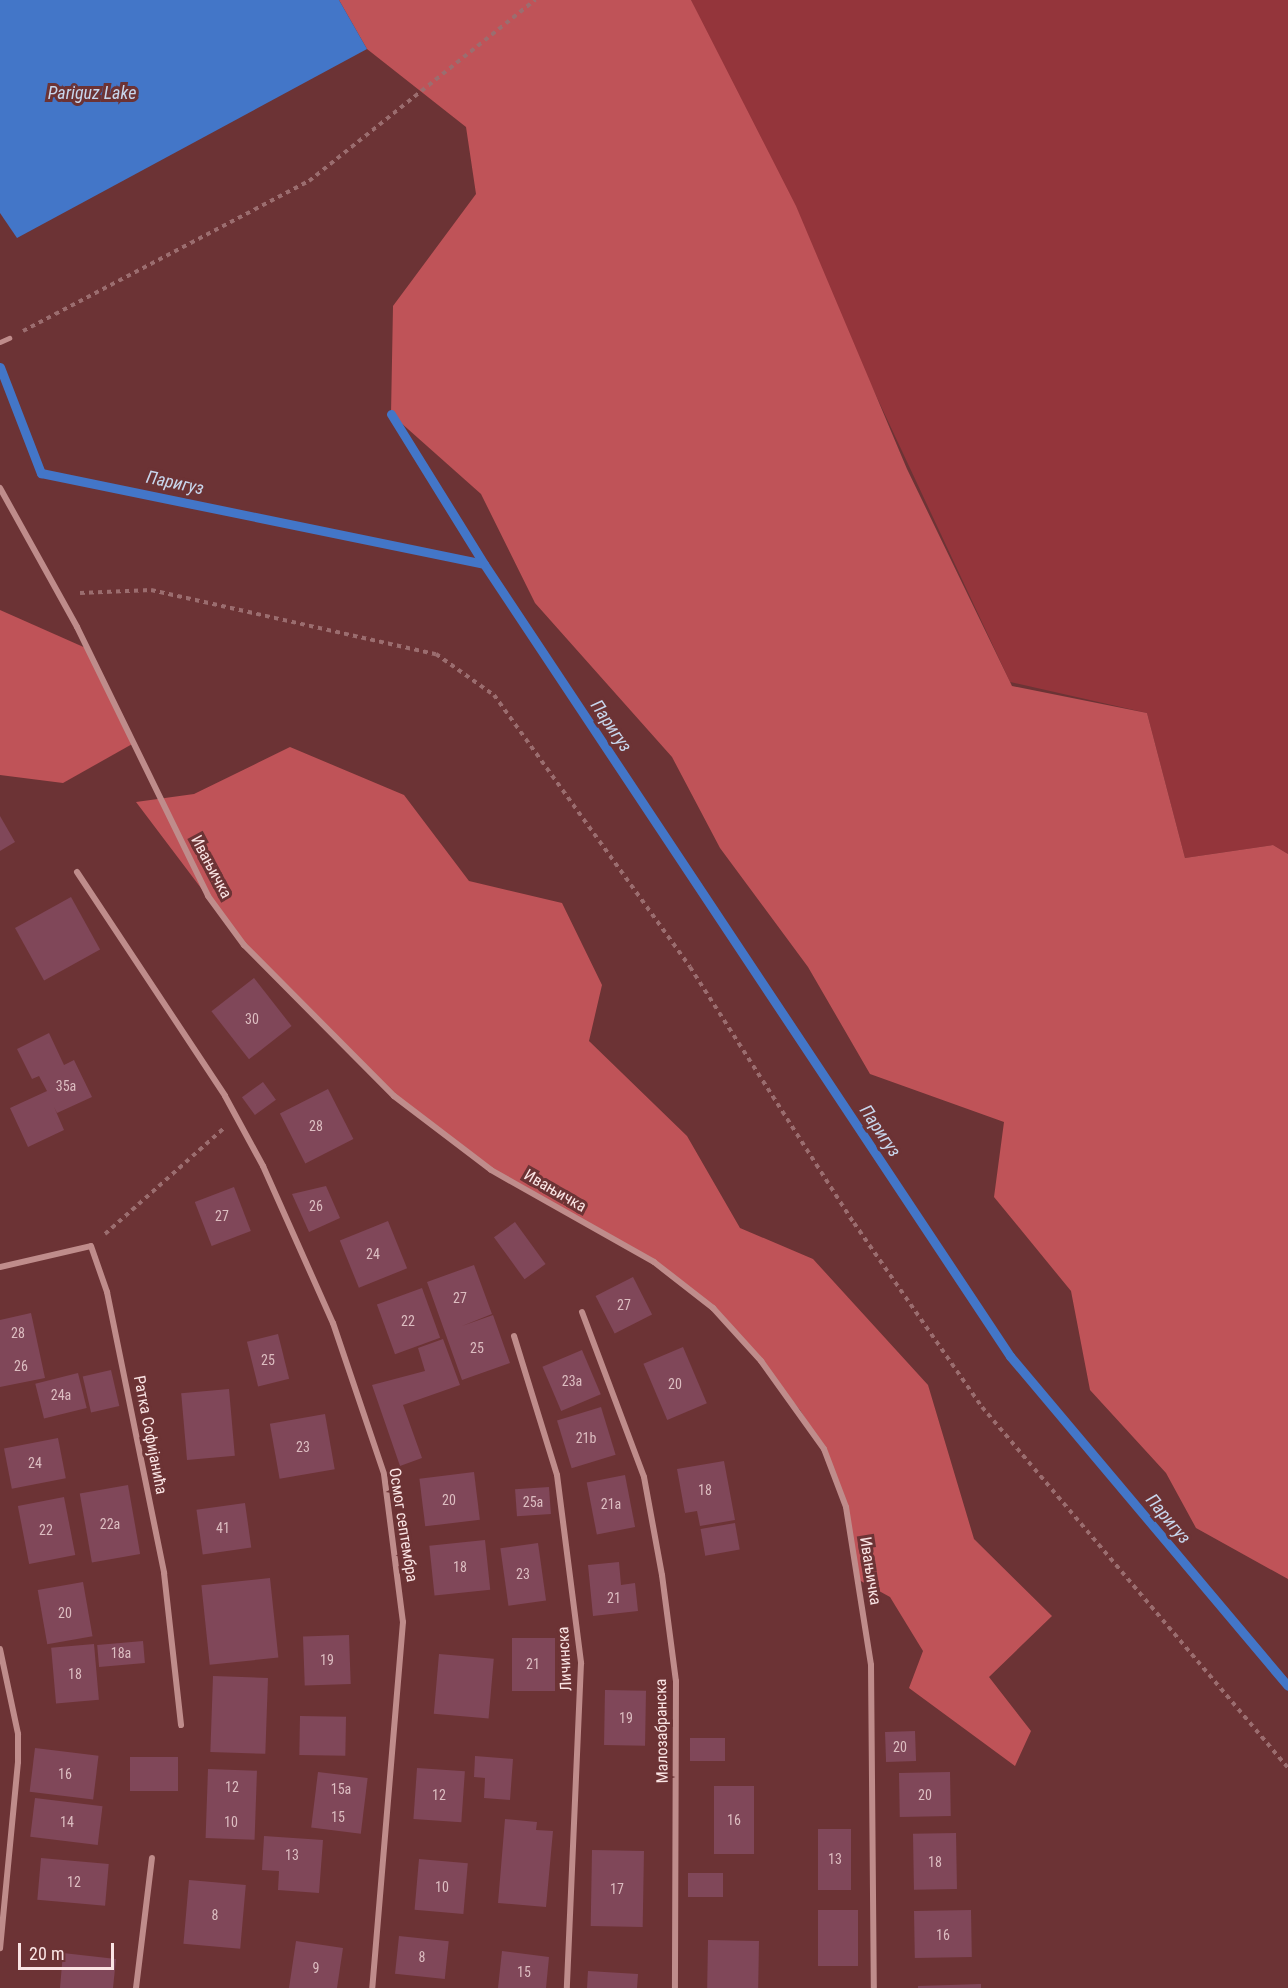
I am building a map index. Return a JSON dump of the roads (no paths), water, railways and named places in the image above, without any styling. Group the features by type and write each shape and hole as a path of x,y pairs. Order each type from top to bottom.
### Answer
{"street":[{"name":"Ивањичка","path":"0,488 55,583 208,896 244,945 394,1096 482,1164 654,1262 713,1308 761,1361 824,1449 846,1507 871,1665 874,1988"},
{"name":"Осмог септембра","path":"77,872 237,1117 333,1323 384,1474 403,1622 372,1988"},
{"name":"Ратка Софијанића","path":"0,1267 91,1246 107,1292 164,1573 181,1725"},
{"name":"Малозабранска","path":"582,1312 644,1477 676,1681 675,1988"},
{"name":"Личинска","path":"514,1336 557,1475 580,1663 567,1988"},
{"path":"0,1649 18,1734 18,1762 0,1948"},
{"path":"136,1988 152,1858"}],"lane":[{"path":"0,342 9,338"}],"water":[{"name":"Pariguz Lake","path":"0,0 339,0 367,49 17,238 0,213"}],"waterway":[{"name":"Паригуз","path":"0,367 41,473 484,564"},
{"name":"Паригуз","path":"391,414 484,564 1010,1356 1288,1686"}]}
